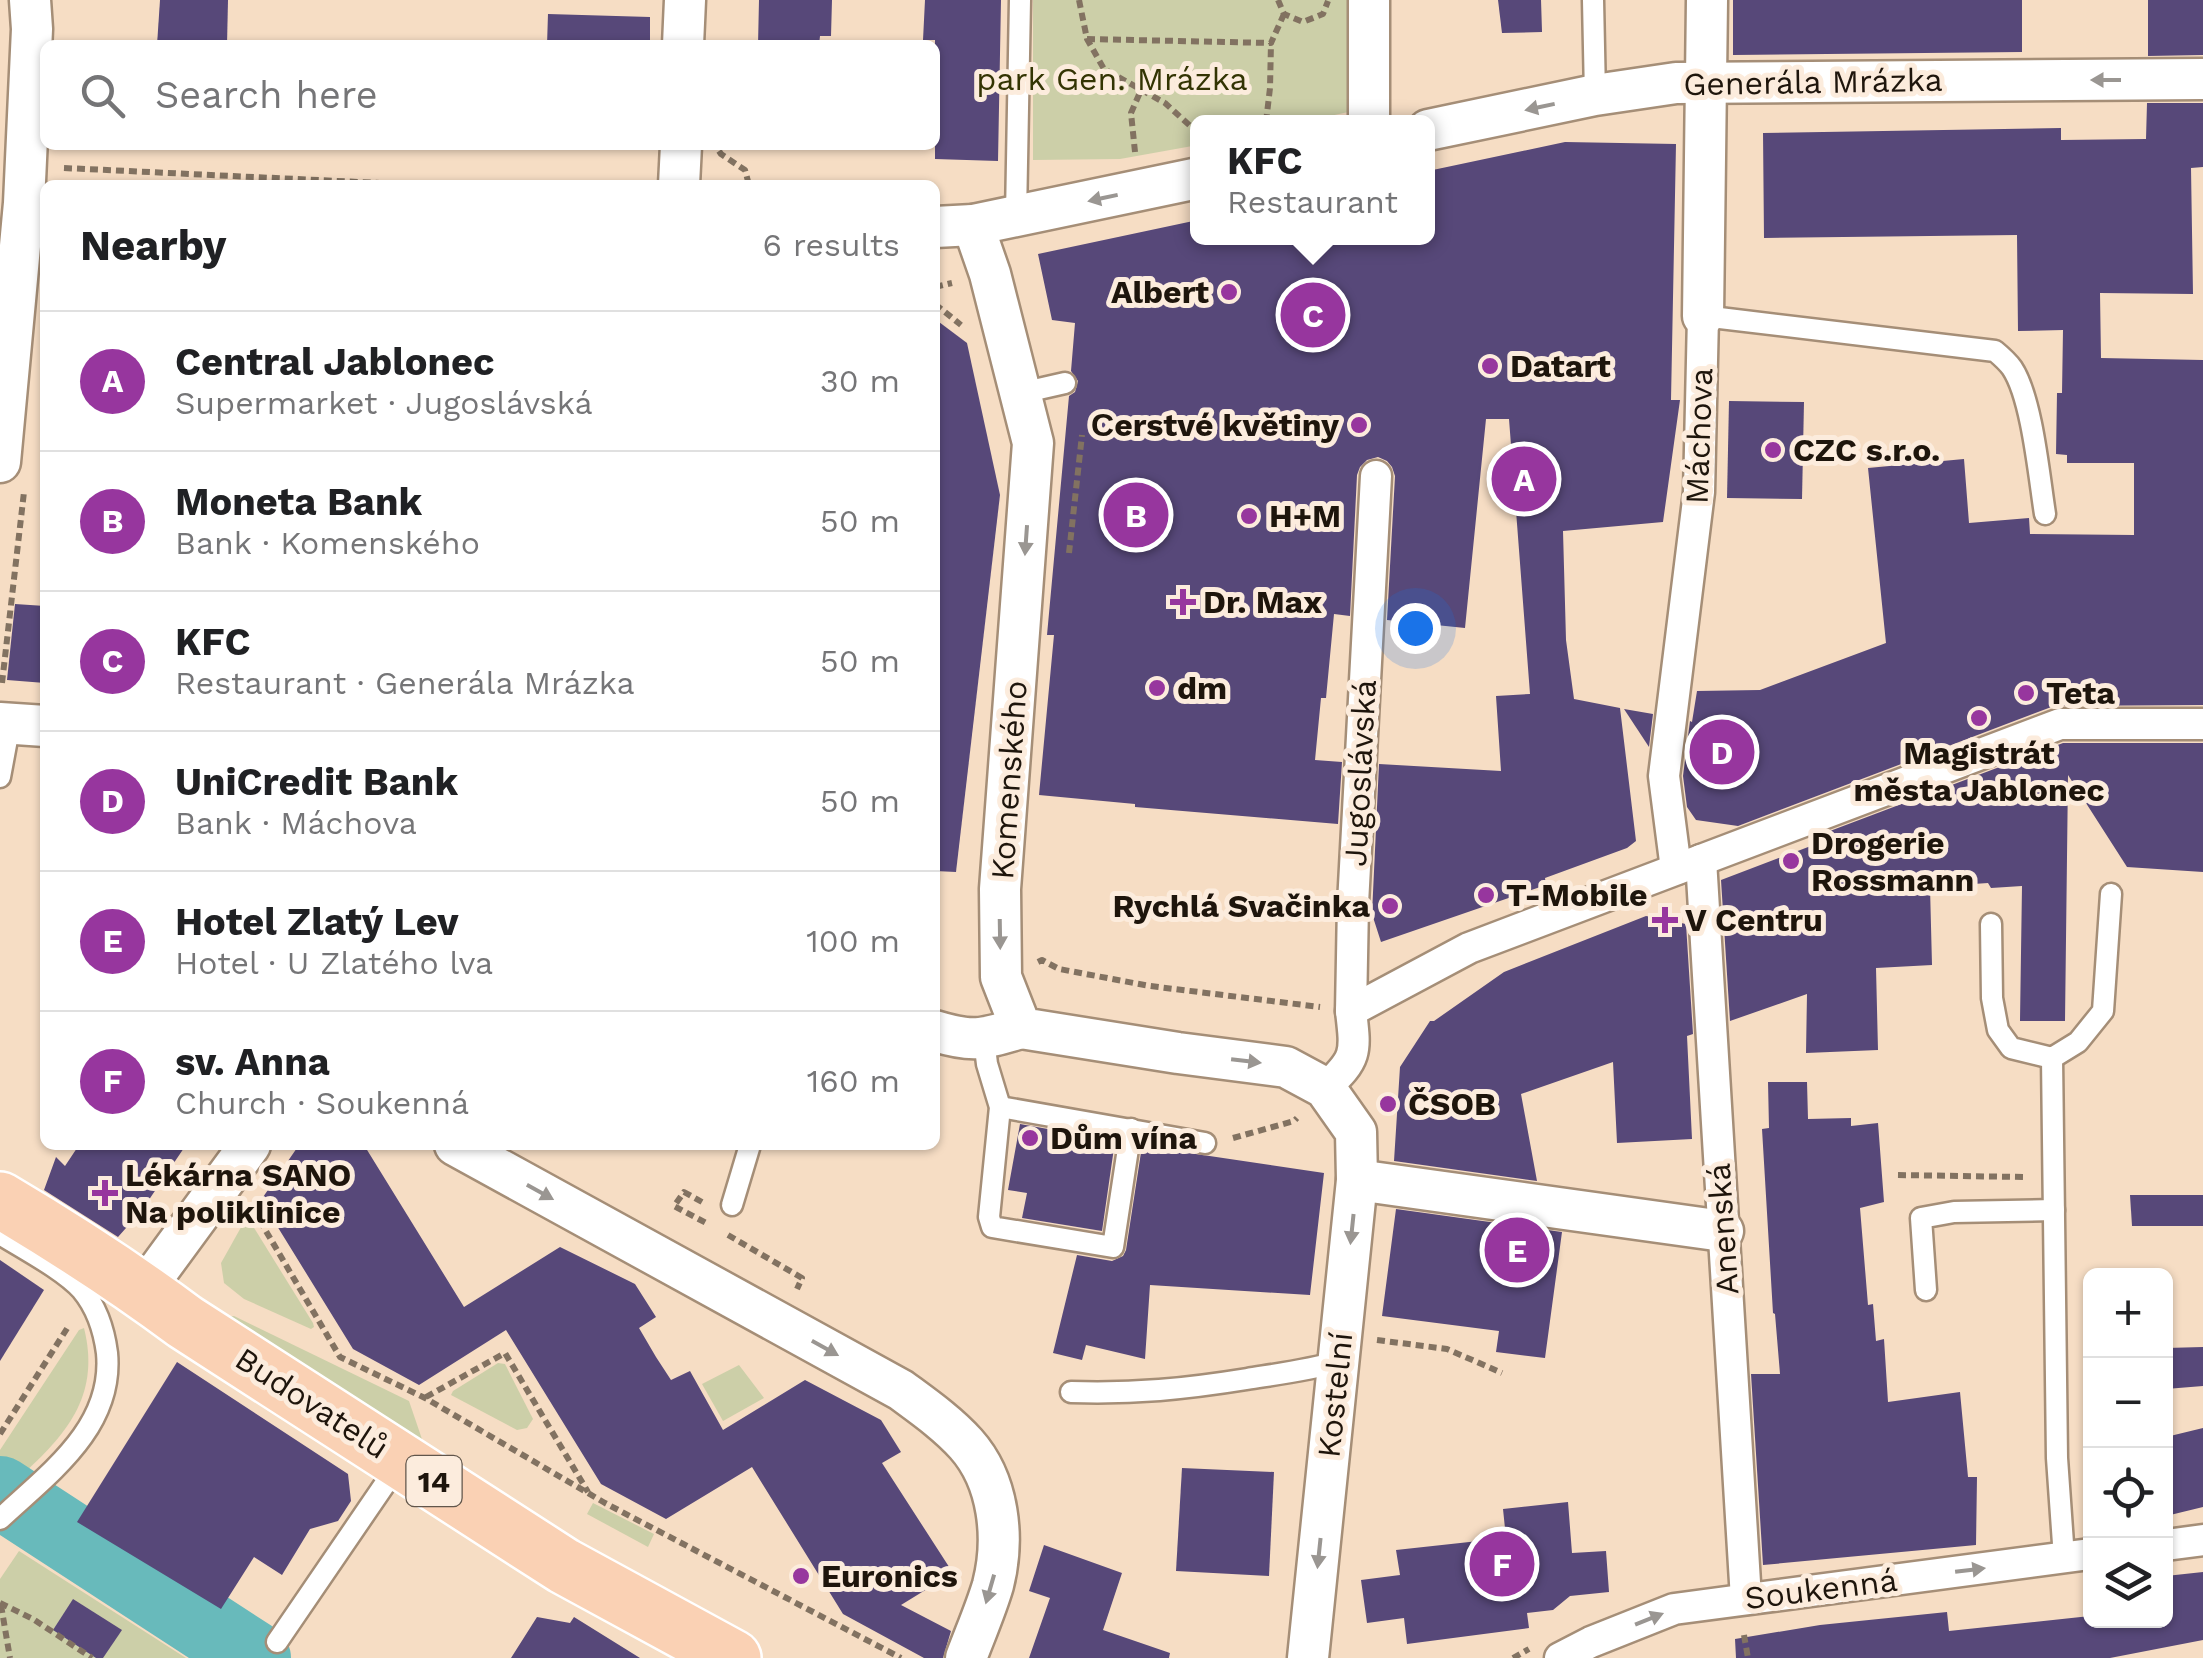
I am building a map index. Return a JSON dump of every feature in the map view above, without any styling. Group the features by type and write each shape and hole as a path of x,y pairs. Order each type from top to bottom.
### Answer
{"main road":[{"name":"Budovatelů","path":"0,1200 69,1241 186,1322 564,1566 733,1658"}],"street":[{"path":"0,462 18,412 30,0"},
{"path":"684,40 685,0"},
{"path":"1369,115 1370,0"},
{"name":"Máchova","path":"1688,865 1664,776 1698,492 1707,0"},
{"name":"Generála Mrázka","path":"1435,129 1595,95 1676,83 2203,79"},
{"path":"680,150 680,180"},
{"path":"954,226 1190,180"},
{"name":"Komenského","path":"954,226 990,274 1033,443 1000,889 1002,1034"},
{"name":"Jugoslávská","path":"1351,1011 1376,476"},
{"path":"940,1033 963,1040 1002,1034 1286,1067 1324,1088 1348,1066 1354,1044 1351,1011 1469,948 2060,724 2203,724"},
{"name":"Anenská","path":"1688,865 1724,1231 1744,1614"},
{"name":"Kostelní","path":"1308,1658 1358,1180 1356,1132 1324,1088"},
{"path":"143,1290 246,1150"},
{"path":"464,1150 901,1390 940,1418 969,1447 987,1476 997,1509 999,1549 993,1584 966,1658"},
{"path":"1358,1180 1724,1231"},
{"path":"2173,1544 2203,1540"},
{"name":"Soukenná","path":"1560,1658 1674,1609 1744,1614 2077,1556"}],"lane":[{"path":"1016,216 1020,0"},
{"path":"1593,0 1595,95"},
{"path":"1703,316 1995,350 2020,385 2045,514"},
{"path":"1021,394 1065,383"},
{"path":"0,776 14,714"},
{"path":"1991,924 1992,998 1998,1030 2010,1048 2052,1058 2078,1042 2103,1011 2111,894"},
{"path":"1002,1034 987,1064 1000,1107 989,1217 992,1227 1113,1247 1131,1129"},
{"path":"2052,1058 2058,1458 2077,1556"},
{"path":"1000,1107 1205,1142"},
{"path":"732,1205 748,1150"},
{"path":"1926,1290 1921,1218 1954,1212 2054,1210"},
{"path":"0,1234 80,1289 99,1318 106,1345 107,1384 92,1425 80,1442 0,1519"},
{"path":"1071,1392 1173,1390 1313,1369 1340,1349"},
{"path":"276,1642 401,1461"}],"path":[{"path":"1079,0 1087,40 1104,69 1165,103 1190,126"},
{"path":"1278,0 1284,14 1303,22 1322,14 1328,0"},
{"path":"1267,115 1271,43 1284,14"},
{"path":"1087,40 1271,43"},
{"path":"1138,168 1131,113 1141,90"},
{"path":"719,150 745,170 748,180"},
{"path":"14,714 19,544"},
{"path":"1042,960 1058,969 1150,986 1351,1011"},
{"path":"1205,1142 1224,1142 1294,1122"},
{"path":"1898,1175 2054,1177"},
{"path":"249,1202 340,1358 425,1398 588,1493 901,1658"},
{"path":"713,1226 802,1278 793,1298"},
{"path":"0,1434 68,1327"},
{"path":"1340,1349 1447,1349 1502,1373"},
{"path":"425,1398 505,1353 588,1493"},
{"path":"0,1604 10,1658"},
{"path":"0,1604 34,1619 92,1658"},
{"path":"1744,1614 1748,1658"}],"green space":[{"name":"park Gen. Mrázka","path":"1033,0 1356,0 1353,111 1334,115 1190,115 1190,146 1120,159 1033,160"},
{"path":"244,1222 251,1223 313,1323 311,1329 244,1299 224,1283 221,1263"},
{"path":"234,1316 409,1401 424,1445 225,1317"},
{"path":"84,1328 88,1372 77,1409 55,1441 25,1472 0,1457 0,1450"},
{"path":"498,1363 505,1364 533,1419 527,1428 517,1430 451,1395"},
{"path":"739,1365 764,1398 723,1421 702,1384"},
{"path":"593,1503 654,1534 648,1547 587,1514"},
{"path":"19,1551 186,1658 0,1658 0,1579"}],"building":[{"path":"160,0 228,0 227,40 157,40"},
{"path":"759,0 832,0 831,36 820,36 820,40 758,40"},
{"path":"925,0 1001,0 998,161 935,159 935,150 940,150 940,40 923,40"},
{"path":"1498,0 1541,0 1542,32 1502,33"},
{"path":"1733,0 2022,0 2022,52 1733,55"},
{"path":"2148,0 2203,0 2203,55 2148,56"},
{"path":"548,14 650,17 650,40 547,40"},
{"path":"2147,103 2203,103 2203,167 2191,168 2193,294 2100,293 2101,358 2203,360 2203,705 2054,706 1738,826 1696,820 1687,807 1683,776 1697,691 1760,690 1886,643 1868,468 1964,459 1969,523 2029,518 2030,534 2134,535 2134,463 2067,463 2067,455 2056,454 2063,330 2018,331 2017,235 1764,238 1763,133 2061,128 2061,140 2146,139"},
{"path":"1565,142 1676,144 1671,400 1680,400 1663,522 1563,531 1566,640 1574,699 1620,708 1636,841 1627,848 1545,878 1546,885 1381,942 1372,914 1379,764 1501,771 1496,696 1530,694 1509,419 1486,419 1465,628 1387,620 1395,476 1387,461 1378,457 1360,467 1350,616 1334,614 1315,760 1342,762 1338,824 1039,795 1054,635 1047,635 1069,396 1075,392 1078,381 1071,371 1075,323 1052,320 1038,254 1190,222 1190,245 1435,245 1435,170"},
{"path":"940,323 967,343 1000,495 956,872 940,871"},
{"name":"CZC s.r.o.","path":"1729,401 1804,402 1802,499 1727,498"},
{"path":"15,604 40,606 40,683 7,680"},
{"path":"1624,709 1653,714 1649,747"},
{"path":"2063,743 2203,743 2203,872 2127,867 2068,775 2065,1021 2020,1021 2022,886 1991,888 1988,883 1930,887 1932,965 1876,968 1878,1050 1806,1053 1807,994 1730,1021 1721,880 1837,836 1822,834"},
{"path":"1646,916 1686,924 1693,1034 1687,1036 1692,1139 1617,1143 1613,1062 1521,1094 1537,1181 1394,1161 1400,1067 1430,1021 1504,972"},
{"path":"1768,1082 1807,1082 1808,1119 1851,1118 1851,1126 1878,1123 1884,1202 1860,1208 1868,1305 1873,1304 1876,1341 1884,1339 1888,1402 1960,1392 1968,1477 1977,1477 1976,1545 1763,1565 1751,1374 1780,1374 1762,1129 1769,1128"},
{"path":"1020,1124 1115,1141 1102,1231 1022,1218 1027,1193 1008,1190"},
{"path":"1142,1146 1324,1173 1310,1295 1150,1285 1145,1359 1086,1345 1082,1360 1053,1353 1077,1255 1112,1261 1126,1250"},
{"path":"76,1150 183,1150 142,1210 118,1237 44,1190 56,1157 65,1166"},
{"path":"296,1150 367,1150 464,1307 560,1247 635,1284 656,1317 639,1328 656,1357 671,1380 690,1371 723,1430 805,1380 881,1420 901,1452 882,1463 953,1573 901,1605 951,1631 943,1658 924,1658 843,1614 752,1467 666,1519 601,1484 506,1330 419,1385 353,1349 261,1200"},
{"path":"2130,1195 2203,1195 2203,1226 2132,1226"},
{"path":"1396,1209 1562,1232 1545,1358 1496,1352 1499,1331 1382,1316"},
{"path":"0,1260 44,1290 0,1361"},
{"path":"2203,1347 2203,1386 2173,1388 2173,1348"},
{"path":"177,1362 348,1474 351,1501 338,1521 310,1529 282,1575 254,1557 221,1609 77,1522"},
{"path":"2203,1428 2203,1507 2173,1514 2173,1448 2173,1435"},
{"path":"1182,1468 1274,1472 1269,1576 1176,1571"},
{"path":"1568,1502 1572,1553 1606,1551 1609,1592 1570,1596 1553,1610 1527,1613 1529,1628 1407,1644 1404,1618 1367,1623 1361,1580 1400,1575 1396,1550 1506,1538 1503,1509"},
{"path":"1044,1545 1122,1573 1103,1630 1170,1653 1169,1658 1029,1658 1050,1598 1029,1591"},
{"path":"2203,1572 2203,1640 2110,1658 1736,1658 1735,1639 1820,1625 1947,1612 1949,1631 2083,1617 2083,1628 2173,1628 2173,1575"},
{"path":"73,1599 122,1630 103,1658 96,1658 53,1630"},
{"path":"537,1617 570,1623 574,1617 640,1658 511,1658"}],"waterway":[{"path":"0,1492 255,1658"}],"place":[{"name":"Albert","path":"1229,292"},
{"name":"KFC","path":"1313,315"},
{"name":"Datart","path":"1490,366"},
{"name":"Сerstvé květiny","path":"1359,425"},
{"name":"CZC s.r.o.","path":"1773,450"},
{"name":"Central Jablonec","path":"1524,479"},
{"name":"Moneta Bank","path":"1136,515"},
{"name":"H+M","path":"1249,516"},
{"name":"Dr. Max","path":"1183,602"},
{"name":"dm","path":"1157,688"},
{"name":"Teta","path":"2026,693"},
{"name":"Magistrát města Jablonec","path":"1979,718"},
{"name":"UniCredit Bank","path":"1722,752"},
{"name":"Drogerie Rossmann","path":"1791,861"},
{"name":"T-Mobile","path":"1486,895"},
{"name":"Rychlá Svačinka","path":"1390,906"},
{"name":"V Centru","path":"1665,920"},
{"name":"ČSOB","path":"1388,1104"},
{"name":"Dům vína","path":"1030,1138"},
{"name":"Lékárna SANO Na poliklinice","path":"105,1193"},
{"name":"Hotel Zlatý Lev","path":"1517,1250"},
{"name":"sv. Anna","path":"1502,1564"},
{"name":"Euronics","path":"801,1576"}]}
